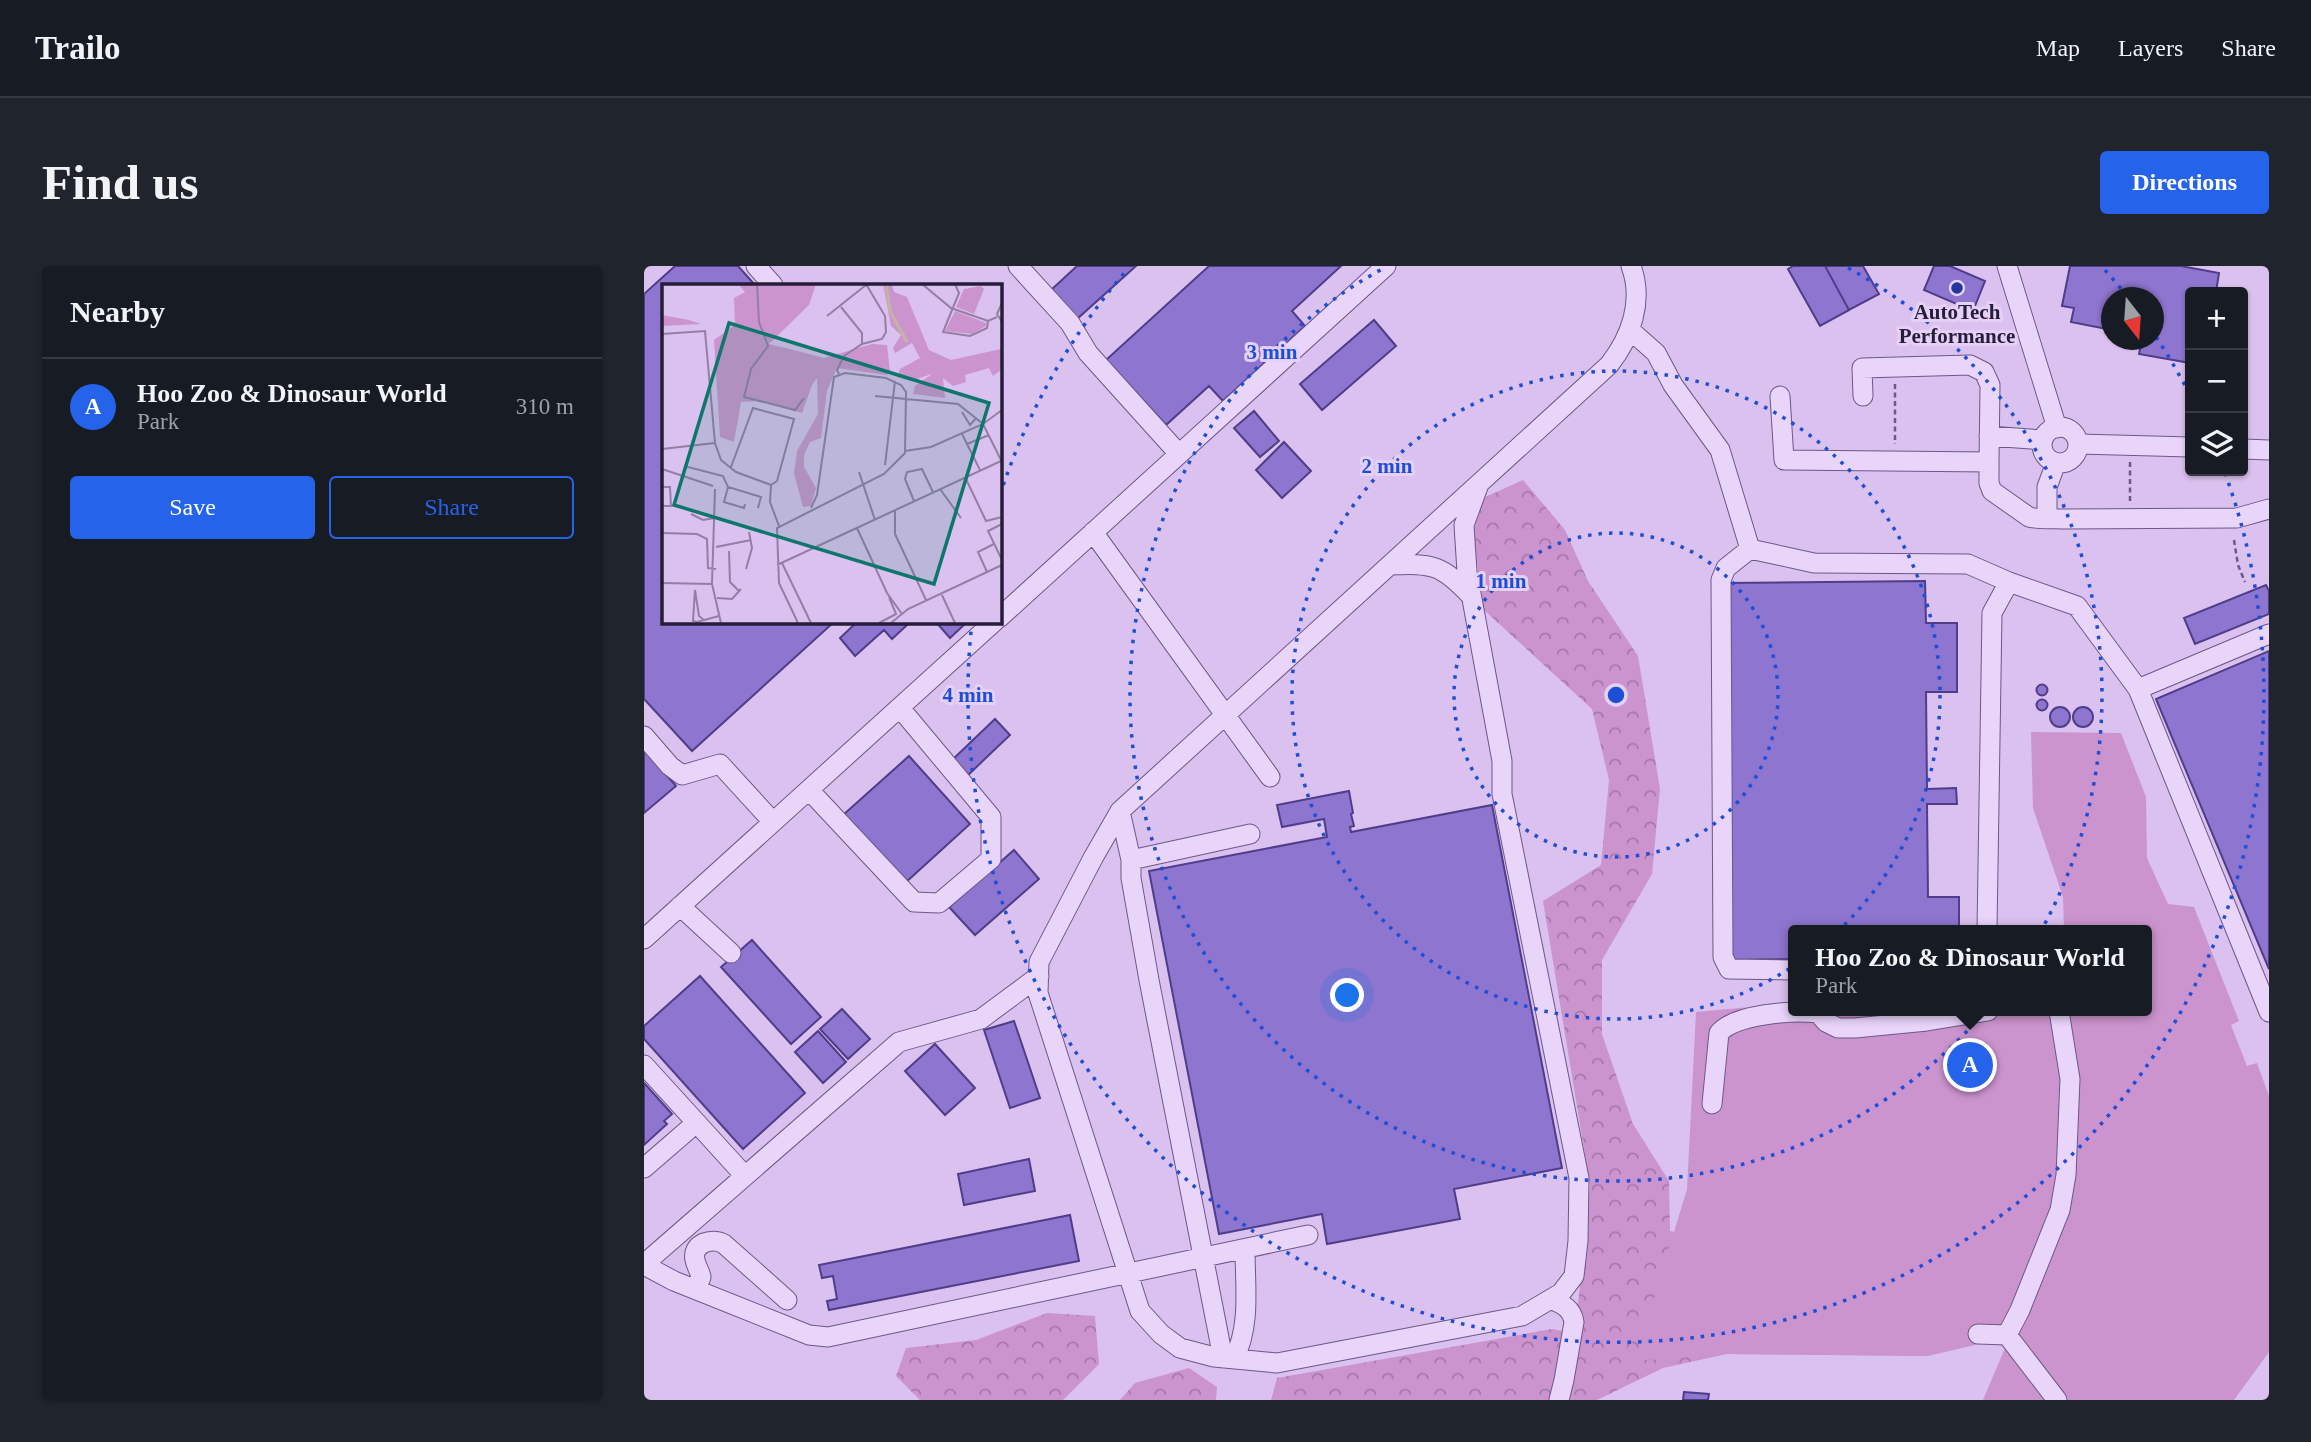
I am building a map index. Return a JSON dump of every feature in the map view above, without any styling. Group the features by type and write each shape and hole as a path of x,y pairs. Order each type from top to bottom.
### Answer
{"street":[{"path":"756,266 772,284"},
{"path":"1018,266 1070,323 1088,353 1179,454"},
{"path":"1001,616 1387,266"},
{"path":"1574,1276 1561,1293 1522,1316 1277,1363 1228,1358 1180,1348 1161,1334 1140,1311 1038,993 1040,962 1120,811 1609,365 1624,345 1636,311 1632,266"},
{"path":"1989,436 2050,434 2069,429 2078,443 2072,459 2056,463 2043,452 2050,434 2034,350 2007,266"},
{"path":"1630,330 1656,353 1673,385 1720,450 1750,549"},
{"path":"1863,396 1862,368 1970,365 1984,372 1990,385 1989,484 1992,491 2035,519 2237,518 2269,509"},
{"path":"1780,396 1784,460 1989,462"},
{"path":"2078,443 2185,447"},
{"path":"2248,449 2269,450"},
{"path":"2047,517 2047,487 2056,463"},
{"path":"1479,484 1464,525 1467,572 1502,761 1502,794 1578,1178 1578,1241 1573,1316 1559,1400"},
{"path":"1093,532 1270,777"},
{"path":"1750,549 1814,563 1968,564 2077,606 2138,690 2269,1012"},
{"path":"1750,549 1726,568 1720,580 1723,957 1729,969 1788,970"},
{"path":"1390,565 1424,563 1452,576 1471,596"},
{"path":"1987,925 1992,613 2009,582"},
{"path":"647,930 680,906 993,623"},
{"path":"2138,690 2269,634"},
{"path":"809,790 914,902 939,903 991,859 991,817 900,708"},
{"path":"644,736 670,766 682,775 720,764 773,822"},
{"path":"1120,811 1131,860 1131,878 1149,980 1203,1259 1228,1358"},
{"path":"1131,860 1250,834"},
{"path":"680,906 732,953"},
{"path":"1039,976 981,1018 899,1042 644,1264 696,1290 809,1335 828,1337 1308,1235"},
{"path":"1712,1104 1719,1033 1724,1026 1741,1019 1788,1013"},
{"path":"1821,1016 1838,1028 1855,1028 1958,1016"},
{"path":"2007,1335 2020,1310 2060,1210 2066,1175 2070,1079 2060,1016"},
{"path":"644,1065 745,1176"},
{"path":"644,1168 696,1123"},
{"path":"696,1290 701,1277 694,1257 703,1244 714,1240 724,1244 787,1300"},
{"path":"1228,1358 1243,1342 1245,1249"},
{"path":"1551,1299 1567,1307 1573,1316"},
{"path":"1978,1335 2007,1335"},
{"path":"2007,1335 2057,1400"}],"path":[{"path":"1894,367 1895,461"},
{"path":"2130,459 2130,519"},
{"path":"2234,540 2238,565 2245,582"}],"green space":[{"path":"1523,480 1565,530 1588,581 1638,656 1660,789 1652,874 1602,960 1602,1034 1633,1124 1669,1181 1670,1231 1694,1236 1928,1356 1727,1354 1663,1368 1597,1400 1271,1400 1277,1378 1552,1329 1575,1333 1590,1185 1543,901 1601,865 1609,780 1592,709 1484,610 1473,536 1481,499"},
{"path":"2031,732 2121,733 2146,797 2147,858 2168,904 2194,907 2239,1021 2231,1025 2247,1066 2257,1063 2269,1096 2269,1352 2234,1400 1983,1400 2005,1348 1992,1341 1928,1356 1727,1354 1635,1361 1687,1189 1696,1012 1788,1003 1788,1016 2152,1016 2152,925 2064,925 2063,897 2033,808"},
{"path":"1047,1313 1095,1316 1099,1364 1063,1400 920,1400 896,1376 906,1348 976,1340"},
{"path":"1189,1368 1217,1387 1216,1400 1120,1400 1135,1383"}],"building":[{"path":"675,266 738,266 754,284 662,284 662,623 833,623 692,751 644,699 644,294"},
{"path":"1077,266 1136,266 1077,319 1051,290"},
{"path":"1209,266 1341,266 1292,311 1305,326 1223,401 1209,386 1166,425 1106,360"},
{"path":"1793,266 1825,266 1849,310 1820,326 1788,269"},
{"path":"1825,266 1863,266 1879,294 1849,310"},
{"path":"1934,266 1950,266 1985,281 1973,311 1924,290"},
{"path":"2070,266 2181,266 2219,273 2217,287 2185,287 2185,362 2139,354 2140,350 2164,350 2164,287 2101,287 2101,328 2071,322 2074,308 2062,306"},
{"path":"1374,320 1396,346 1322,410 1300,384"},
{"path":"1254,411 1279,441 1260,457 1234,428"},
{"path":"1284,442 1311,471 1282,498 1256,470"},
{"path":"1925,581 1926,623 1957,623 1957,692 1926,692 1927,789 1956,788 1957,804 1927,804 1928,897 1959,897 1959,925 1788,925 1788,959 1728,960 1725,583"},
{"path":"2266,585 2269,591 2269,614 2195,644 2184,618"},
{"path":"856,623 908,624 892,639 884,630 855,656 840,638"},
{"path":"937,623 965,624 950,638"},
{"path":"2269,651 2269,969 2156,699"},
{"path":"2042,685 2046,686 2046,694 2042,695 2038,694 2037,690 2038,686"},
{"path":"2042,700 2046,701 2046,709 2042,710 2038,709 2037,705 2038,701"},
{"path":"2056,707 2064,707 2070,717 2064,727 2056,727 2050,721 2050,713"},
{"path":"2079,707 2087,707 2093,717 2087,727 2079,727 2073,721 2073,713"},
{"path":"995,719 1010,735 966,777 951,761"},
{"path":"644,749 676,786 644,813"},
{"path":"909,756 970,824 905,883 843,815"},
{"path":"1349,791 1354,826 1350,827 1351,832 1492,805 1562,1168 1454,1189 1460,1219 1327,1244 1322,1214 1219,1234 1149,871 1327,837 1324,819 1282,827 1277,805"},
{"path":"1014,850 1039,879 975,935 949,907"},
{"path":"752,940 821,1017 791,1044 721,967"},
{"path":"700,976 805,1093 743,1149 644,1039 644,1026"},
{"path":"842,1009 870,1039 848,1059 820,1029"},
{"path":"1014,1021 1040,1098 1010,1108 984,1030"},
{"path":"818,1031 846,1062 823,1083 795,1052"},
{"path":"935,1044 975,1088 945,1115 905,1071"},
{"path":"644,1083 672,1114 664,1121 667,1124 644,1145"},
{"path":"1029,1159 1035,1191 964,1205 958,1174"},
{"path":"1070,1215 1079,1261 829,1310 827,1301 837,1299 833,1276 822,1278 819,1265"},
{"path":"1684,1392 1709,1394 1708,1400 1683,1400"}],"place":[{"name":"AutoTech Performance","path":"1957,288"},
{"name":"Hoo Zoo & Dinosaur World","path":"1970,1065"}]}
